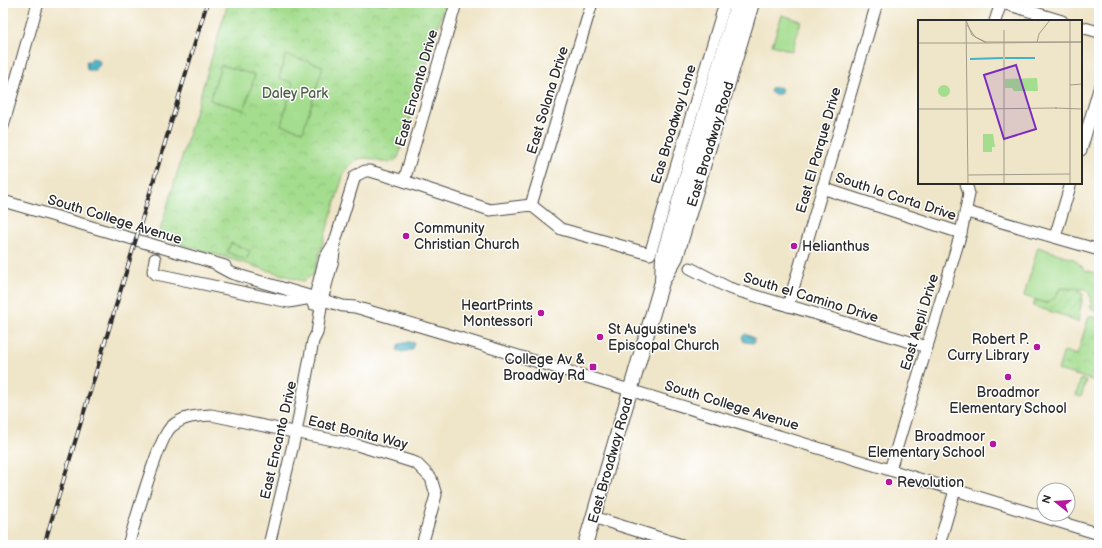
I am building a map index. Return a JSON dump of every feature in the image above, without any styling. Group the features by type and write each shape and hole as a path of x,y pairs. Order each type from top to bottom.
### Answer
{"main road":[{"name":"East Broadway Road","path":"662,282 663,256 738,3"},
{"name":"East Broadway Road","path":"585,545 662,282 676,257 752,3"}],"street":[{"path":"3,126 38,3"},
{"name":"East Encanto Drive","path":"269,545 296,432 313,341 317,332 318,296 333,260 335,242 352,181 359,174 370,172 404,181 456,3"},
{"name":"East Solana Drive","path":"531,205 592,3"},
{"name":"Eas Broadway Lane","path":"531,205 561,229 650,254 725,3"},
{"name":"East El Parque Drive","path":"788,306 877,3"},
{"path":"995,20 1002,3 1059,20"},
{"path":"1082,27 1099,32"},
{"path":"1082,147 1099,89"},
{"path":"404,181 490,210 531,205"},
{"name":"East Aepli Drive","path":"890,470 962,233 967,212 969,194 966,184"},
{"path":"1055,237 1071,184"},
{"name":"South la Corta Drive","path":"822,188 962,233"},
{"name":"South College Avenue","path":"3,201 218,266 231,273 318,296 343,306 355,306 630,389 1099,534"},
{"name":"South la Corta Drive","path":"967,212 1099,250"},
{"path":"155,260 153,271 156,274 290,302 318,296"},
{"name":"South el Camino Drive","path":"690,268 729,288 927,347"},
{"name":"East Bonita Way","path":"128,545 160,448 170,427 188,416 211,415 357,445 416,463 431,478 436,495 422,545"},
{"path":"939,545 955,490"},
{"path":"593,517 682,545"}],"green space":[{"name":"Daley Park","path":"228,3 445,3 398,158 391,162 366,158 359,159 344,173 313,275 303,281 158,237"},
{"path":"782,15 801,21 792,51 772,45"},
{"path":"286,55 323,66 303,131 281,125 293,83 279,78"},
{"path":"221,65 255,75 244,110 210,100"},
{"path":"231,243 250,251 246,260 227,252"},
{"path":"1038,247 1074,259 1085,270 1099,274 1099,312 1091,308 1090,295 1086,289 1060,288 1055,298 1046,303 1024,296"},
{"path":"1080,287 1080,293 1083,294 1078,322 1069,319 1068,317 1033,306 1035,300 1046,303 1055,298 1060,288 1071,289"},
{"path":"1089,316 1099,318 1099,382 1058,370 1064,351 1077,355"},
{"path":"1081,379 1086,381 1081,397 1076,395"}],"water":[{"path":"92,58 99,60 100,65 95,70 87,70 86,62 90,61"},
{"path":"779,87 782,89 780,94 773,94 770,92 771,88"},
{"path":"745,334 754,338 754,343 744,342 742,337"},
{"path":"409,342 414,343 412,350 402,352 397,350 399,344"}],"railway":[{"path":"44,545 207,3"}],"place":[{"name":"Community Christian Church","path":"406,236"},
{"name":"Helianthus","path":"794,246"},
{"name":"HeartPrints Montessori","path":"541,313"},
{"name":"St Augustine's Episcopal Church","path":"600,337"},
{"name":"Robert P. Curry Library","path":"1037,347"},
{"name":"College Av & Broadway Rd","path":"593,367"},
{"name":"Broadmor Elementary School","path":"1008,377"},
{"name":"Broadmoor Elementary School","path":"993,444"},
{"name":"Revolution","path":"889,482"}]}
